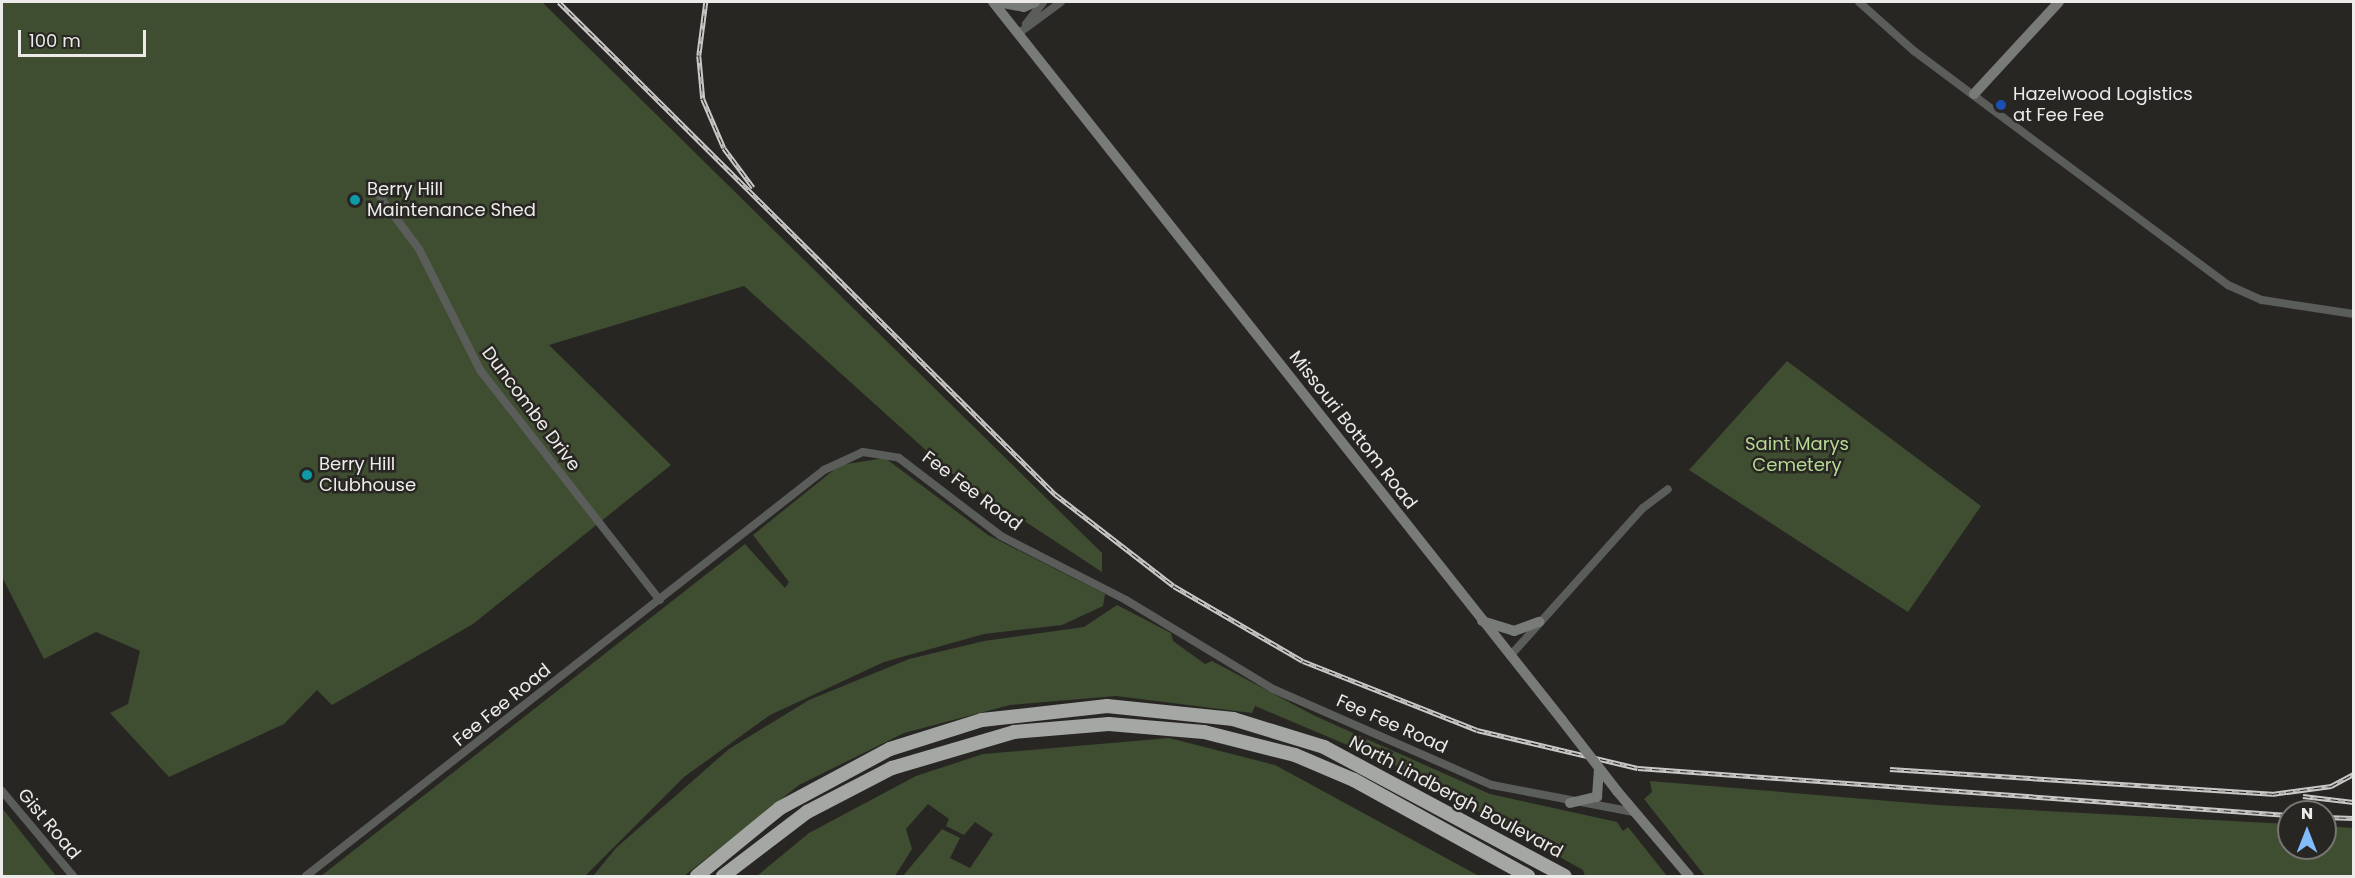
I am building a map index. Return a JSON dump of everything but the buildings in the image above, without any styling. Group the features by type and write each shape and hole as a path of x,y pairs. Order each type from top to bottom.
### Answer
{"highway":[{"name":"North Lindbergh Boulevard","path":"697,876 780,808 890,749 982,720 1107,706 1223,717 1324,747 1565,876"},
{"name":"North Lindbergh Boulevard","path":"723,876 807,812 892,768 1014,732 1109,724 1204,732 1315,763 1528,876"}],"street":[{"name":"Missouri Bottom Road","path":"993,2 1633,812 1689,876"},
{"path":"998,2 1024,7 1035,2"},
{"path":"1019,33 1043,2"},
{"path":"1019,33 1061,2"},
{"path":"1859,2 1974,94 2228,285 2262,300 2354,314"},
{"path":"1974,94 2059,2"},
{"name":"Duncombe Drive","path":"378,194 419,249 480,370 660,600"},
{"name":"Fee Fee Road","path":"306,876 843,458 881,451 916,468 1001,536 1126,600 1273,689 1468,777 1570,803 1633,812"},
{"path":"1510,656 1643,508 1668,489"},
{"path":"1482,621 1515,631 1539,622"},
{"path":"1570,803 1597,797 1599,769"},
{"name":"Gist Road","path":"2,791 73,876"}],"green space":[{"path":"2,2 542,2 1102,553 1102,572 950,472 744,286 549,345 671,465 473,624 332,705 317,690 284,724 169,777 110,713 128,704 140,651 96,632 44,659 2,577"},
{"name":"Saint Marys Cemetery","path":"1787,361 1981,506 1908,612 1689,470"},
{"path":"885,458 988,535 1105,594 1103,606 1062,625 984,634 884,662 770,715 684,777 585,876 321,876 745,544 785,588 789,582 753,535 840,465"},
{"path":"1117,605 1171,633 1173,641 1205,664 1212,661 1315,716 1490,794 1617,822 1623,831 1628,827 1667,876 1585,876 1583,870 1397,766 1255,706 1252,713 1116,696 1010,705 904,733 799,785 684,876 593,876 616,848 729,749 809,700 909,659 984,641 1084,627"},
{"path":"1169,738 1275,765 1479,876 903,876 942,829 960,838 950,858 970,868 993,834 975,822 964,835 946,826 949,819 928,804 906,829 912,849 895,876 757,876 809,833 916,776 983,754"},
{"path":"1650,781 1937,805 2277,823 2277,860 2337,860 2337,827 2353,828 2353,876 1705,876 1644,799 1652,792"},
{"path":"2,808 56,876 2,876"}],"railway":[{"path":"559,2 1055,494 1174,586 1303,661 1477,730 1638,768 2277,814"},
{"path":"706,2 699,56 703,99 724,148 753,187"},
{"path":"1890,769 2272,794 2331,786 2354,774"},
{"path":"2303,796 2354,802"},
{"path":"2337,817 2354,818"}],"place":[{"name":"Hazelwood Logistics at Fee Fee","path":"2001,105"},
{"name":"Berry Hill Maintenance Shed","path":"355,200"},
{"name":"Berry Hill Clubhouse","path":"307,475"}]}
